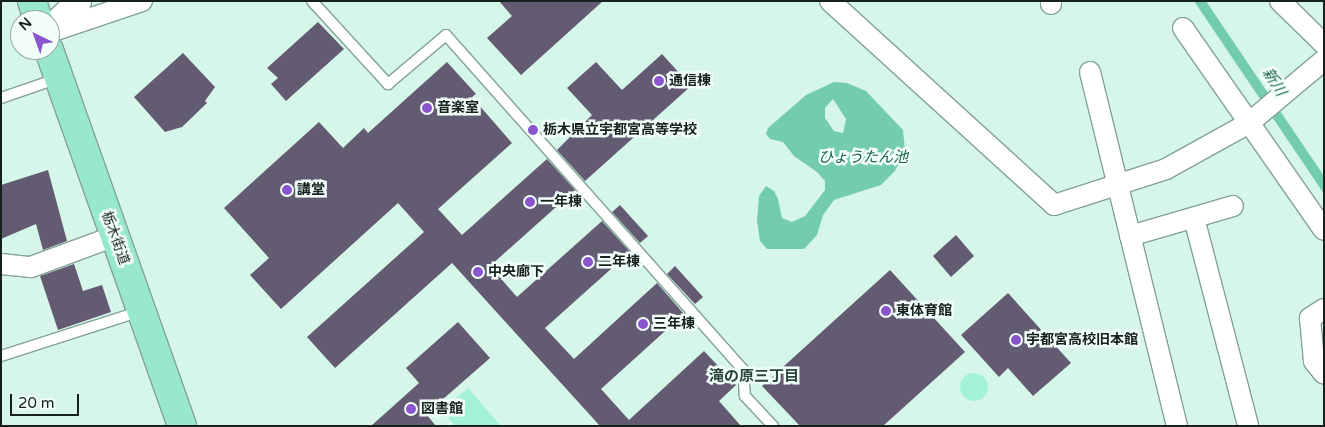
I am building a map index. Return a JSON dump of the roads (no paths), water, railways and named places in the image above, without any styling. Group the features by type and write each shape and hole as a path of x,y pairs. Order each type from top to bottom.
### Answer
{"main road":[{"name":"栃木街道","path":"53,60 182,426"}],"street":[{"path":"60,18 78,1"},
{"path":"60,29 142,1"},
{"path":"830,1 1054,205 1166,169 1264,111 1324,60"},
{"path":"1280,1 1324,44"},
{"path":"1183,28 1264,111 1324,230"},
{"path":"1090,72 1177,426"},
{"path":"1130,236 1233,206"},
{"path":"1194,218 1248,426"},
{"path":"1,264 31,267 114,236"},
{"path":"1324,309 1310,318 1314,361 1324,374"}],"lane":[{"path":"312,1 388,84 446,35 743,369 745,396 773,426"},
{"path":"1,98 60,78"},
{"path":"1,356 141,310"}],"water":[{"path":"1194,1 1206,1 1324,176 1324,194"},
{"name":"ひょうたん池","path":"834,82 847,83 866,91 903,130 905,150 895,171 881,185 834,200 823,215 817,235 804,249 767,249 760,241 757,221 759,196 766,186 774,191 778,199 782,218 792,222 805,216 825,190 825,181 817,172 794,156 783,142 770,139 766,134 768,128 806,95","holes":["833,99 846,119 843,133 834,131 825,118 825,108"]}],"place":[{"name":"通信棟","path":"659,81"},
{"name":"音楽室","path":"427,108"},
{"name":"栃木県立宇都宮高等学校","path":"533,130"},
{"name":"講堂","path":"287,190"},
{"name":"一年棟","path":"530,202"},
{"name":"二年棟","path":"588,262"},
{"name":"中央廊下","path":"478,272"},
{"name":"東体育館","path":"886,311"},
{"name":"三年棟","path":"643,324"},
{"name":"宇都宮高校旧本館","path":"1016,340"},
{"name":"図書館","path":"411,409"}],"district":[{"name":"滝の原三丁目","path":"754,377"}],"water label":[{"name":"新川","path":"1274,82"}]}
